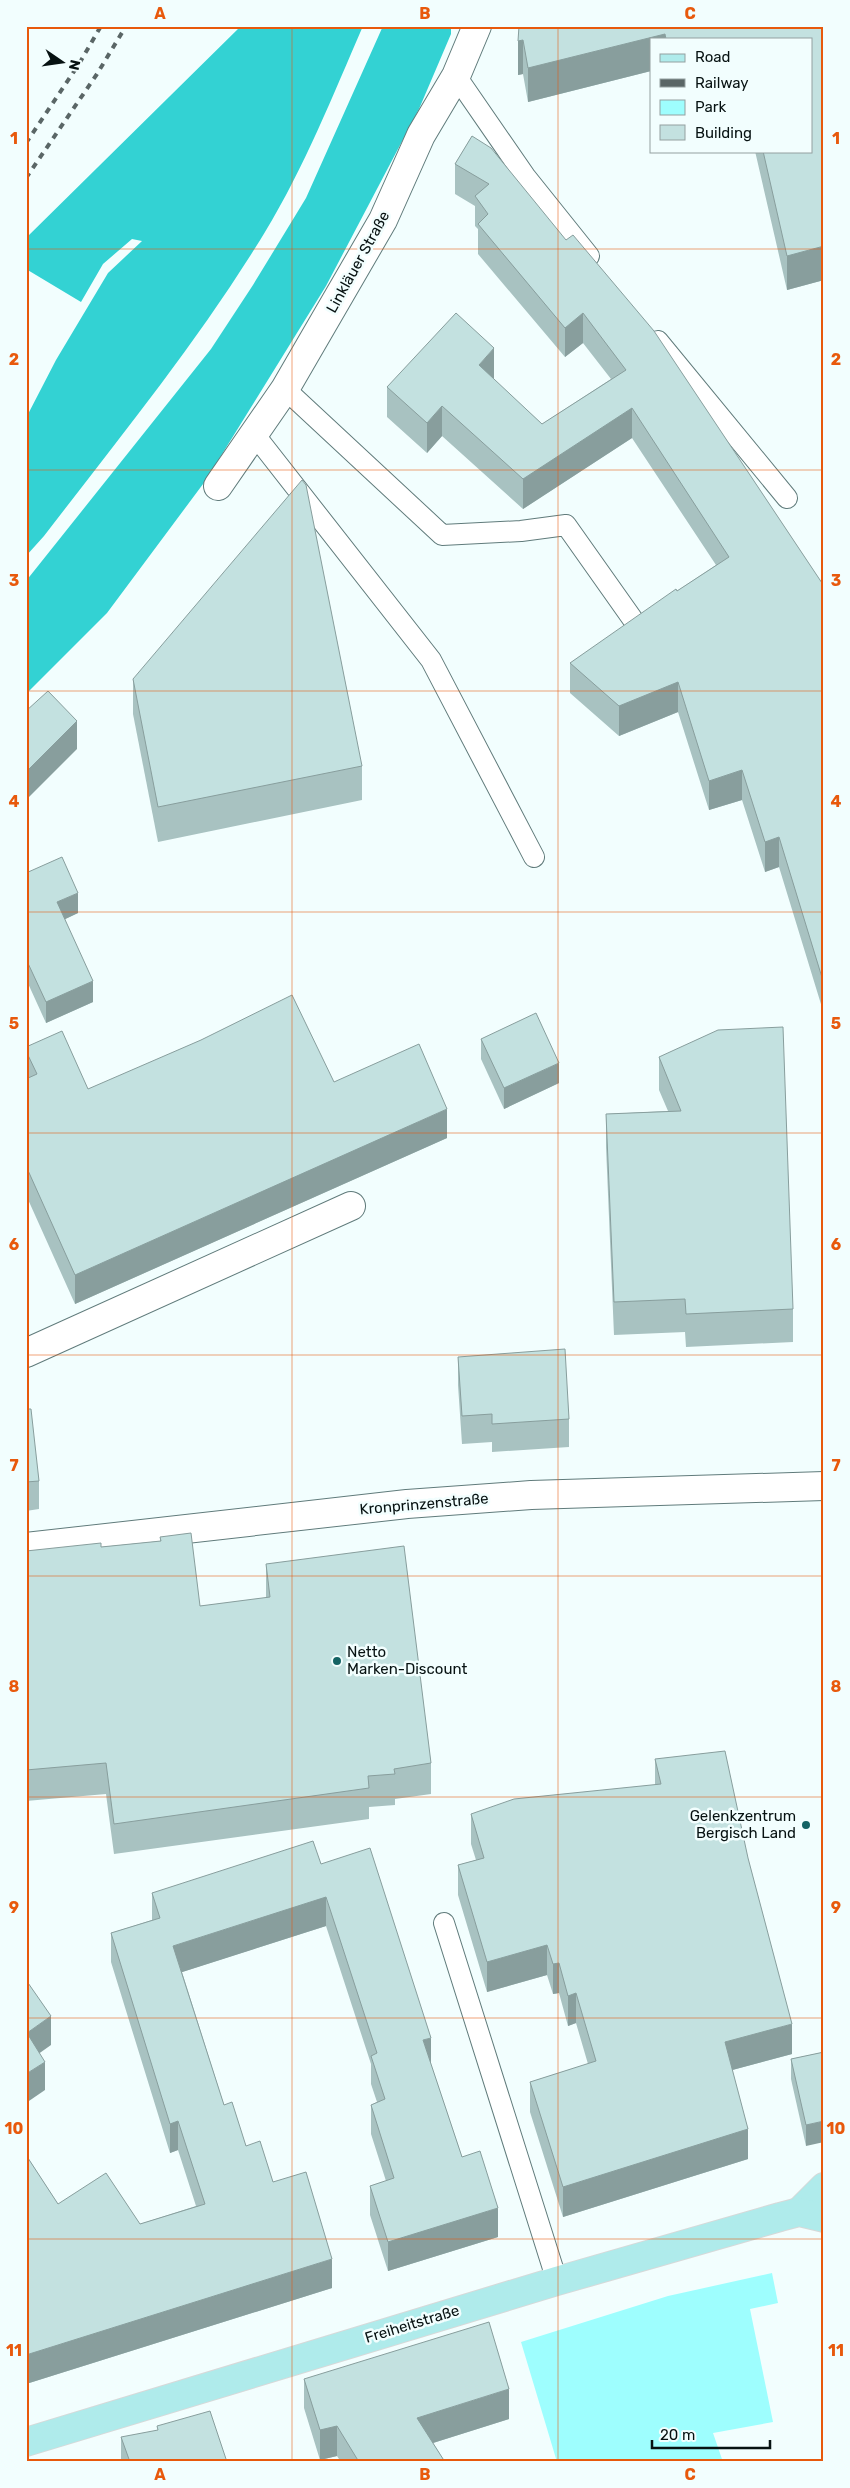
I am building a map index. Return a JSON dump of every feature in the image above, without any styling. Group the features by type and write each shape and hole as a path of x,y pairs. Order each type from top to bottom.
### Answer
{"main road":[{"name":"Freiheitstraße","path":"26,2442 556,2281 812,2215 824,2187"}],"street":[{"name":"Linkläuer Straße","path":"218,486 285,389 383,220 422,134 456,76 477,26"},
{"path":"26,1353 351,1206"},
{"name":"Kronprinzenstraße","path":"26,1547 416,1503 531,1495 824,1486"}],"lane":[{"path":"456,76 525,176 604,275"},
{"path":"646,328 787,498"},
{"path":"285,389 442,535 521,531 566,525 636,624"},
{"path":"254,434 431,660 534,857"},
{"path":"444,1923 556,2281"}],"green space":[{"path":"772,2273 778,2303 750,2309 773,2422 713,2433 723,2462 557,2462 521,2342 668,2296"}],"shaded area":[{"path":"241,26 363,26 293,183 240,272 159,387 44,536 26,556 26,418 56,360 108,273 142,241 132,239 103,264 81,302 26,269 26,238"},
{"path":"383,26 451,26 451,34 419,109 326,286 206,480 107,613 26,694 26,581 211,349 253,285 306,198"}],"building":[{"path":"519,26 824,26 824,246 787,256 763,152 812,152 812,38 666,38 665,34 528,68 523,40 518,41"},
{"path":"472,136 491,148 566,240 573,235 654,331 824,586 824,984 779,837 765,842 742,770 709,781 678,682 619,706 570,663 676,589 677,591 729,557 632,408 523,479 442,406 427,423 387,387 456,313 494,348 479,365 542,424 626,370 583,313 565,328 478,224 488,214 475,196 489,184 455,164"},
{"path":"302,480 306,485 362,766 158,807 133,679"},
{"path":"48,691 77,721 26,772 26,711"},
{"path":"62,857 78,893 57,902 93,981 46,1002 26,959 26,873"},
{"path":"292,995 334,1082 419,1044 447,1109 75,1275 26,1166 26,1079 37,1074 26,1051 26,1047 62,1031 88,1089 201,1040"},
{"path":"536,1013 559,1063 504,1088 481,1039"},
{"path":"783,1027 793,1309 686,1314 685,1299 614,1302 606,1114 681,1111 659,1057 718,1030"},
{"path":"565,1349 569,1419 492,1424 492,1414 462,1416 458,1357"},
{"path":"26,1409 31,1409 39,1481 26,1482"},
{"path":"191,1533 200,1606 270,1597 266,1564 404,1546 431,1763 394,1769 395,1774 368,1776 369,1788 114,1824 106,1763 26,1770 26,1551 101,1543 101,1547 161,1541 160,1537"},
{"path":"725,1751 748,1858 792,2024 725,2042 748,2129 563,2187 530,2082 596,2061 576,1993 568,1996 559,1963 553,1964 547,1945 487,1962 458,1865 484,1858 471,1814 514,1799 661,1784 655,1759"},
{"path":"313,1841 321,1864 370,1848 431,2038 423,2040 462,2157 480,2151 498,2208 388,2242 370,2186 394,2178 371,2105 385,2099 371,2056 377,2053 326,1897 173,1946 224,2105 232,2102 246,2146 260,2141 273,2182 306,2172 332,2259 26,2355 26,2155 58,2204 106,2173 140,2224 205,2204 178,2121 170,2124 111,1933 160,1918 152,1893"},
{"path":"26,1980 51,2016 27,2033 45,2062 26,2074"},
{"path":"824,2052 824,2121 806,2125 791,2059"},
{"path":"489,2322 509,2389 417,2418 445,2462 359,2462 337,2426 320,2430 304,2379"},
{"path":"210,2411 227,2462 130,2462 121,2437 158,2430 157,2426"}],"railway":[{"path":"26,143 79,64 101,26"},
{"path":"26,178 97,74 126,26"}],"place":[{"name":"Netto Marken-Discount","path":"337,1661"},
{"name":"Gelenkzentrum Bergisch Land","path":"806,1825"}]}
